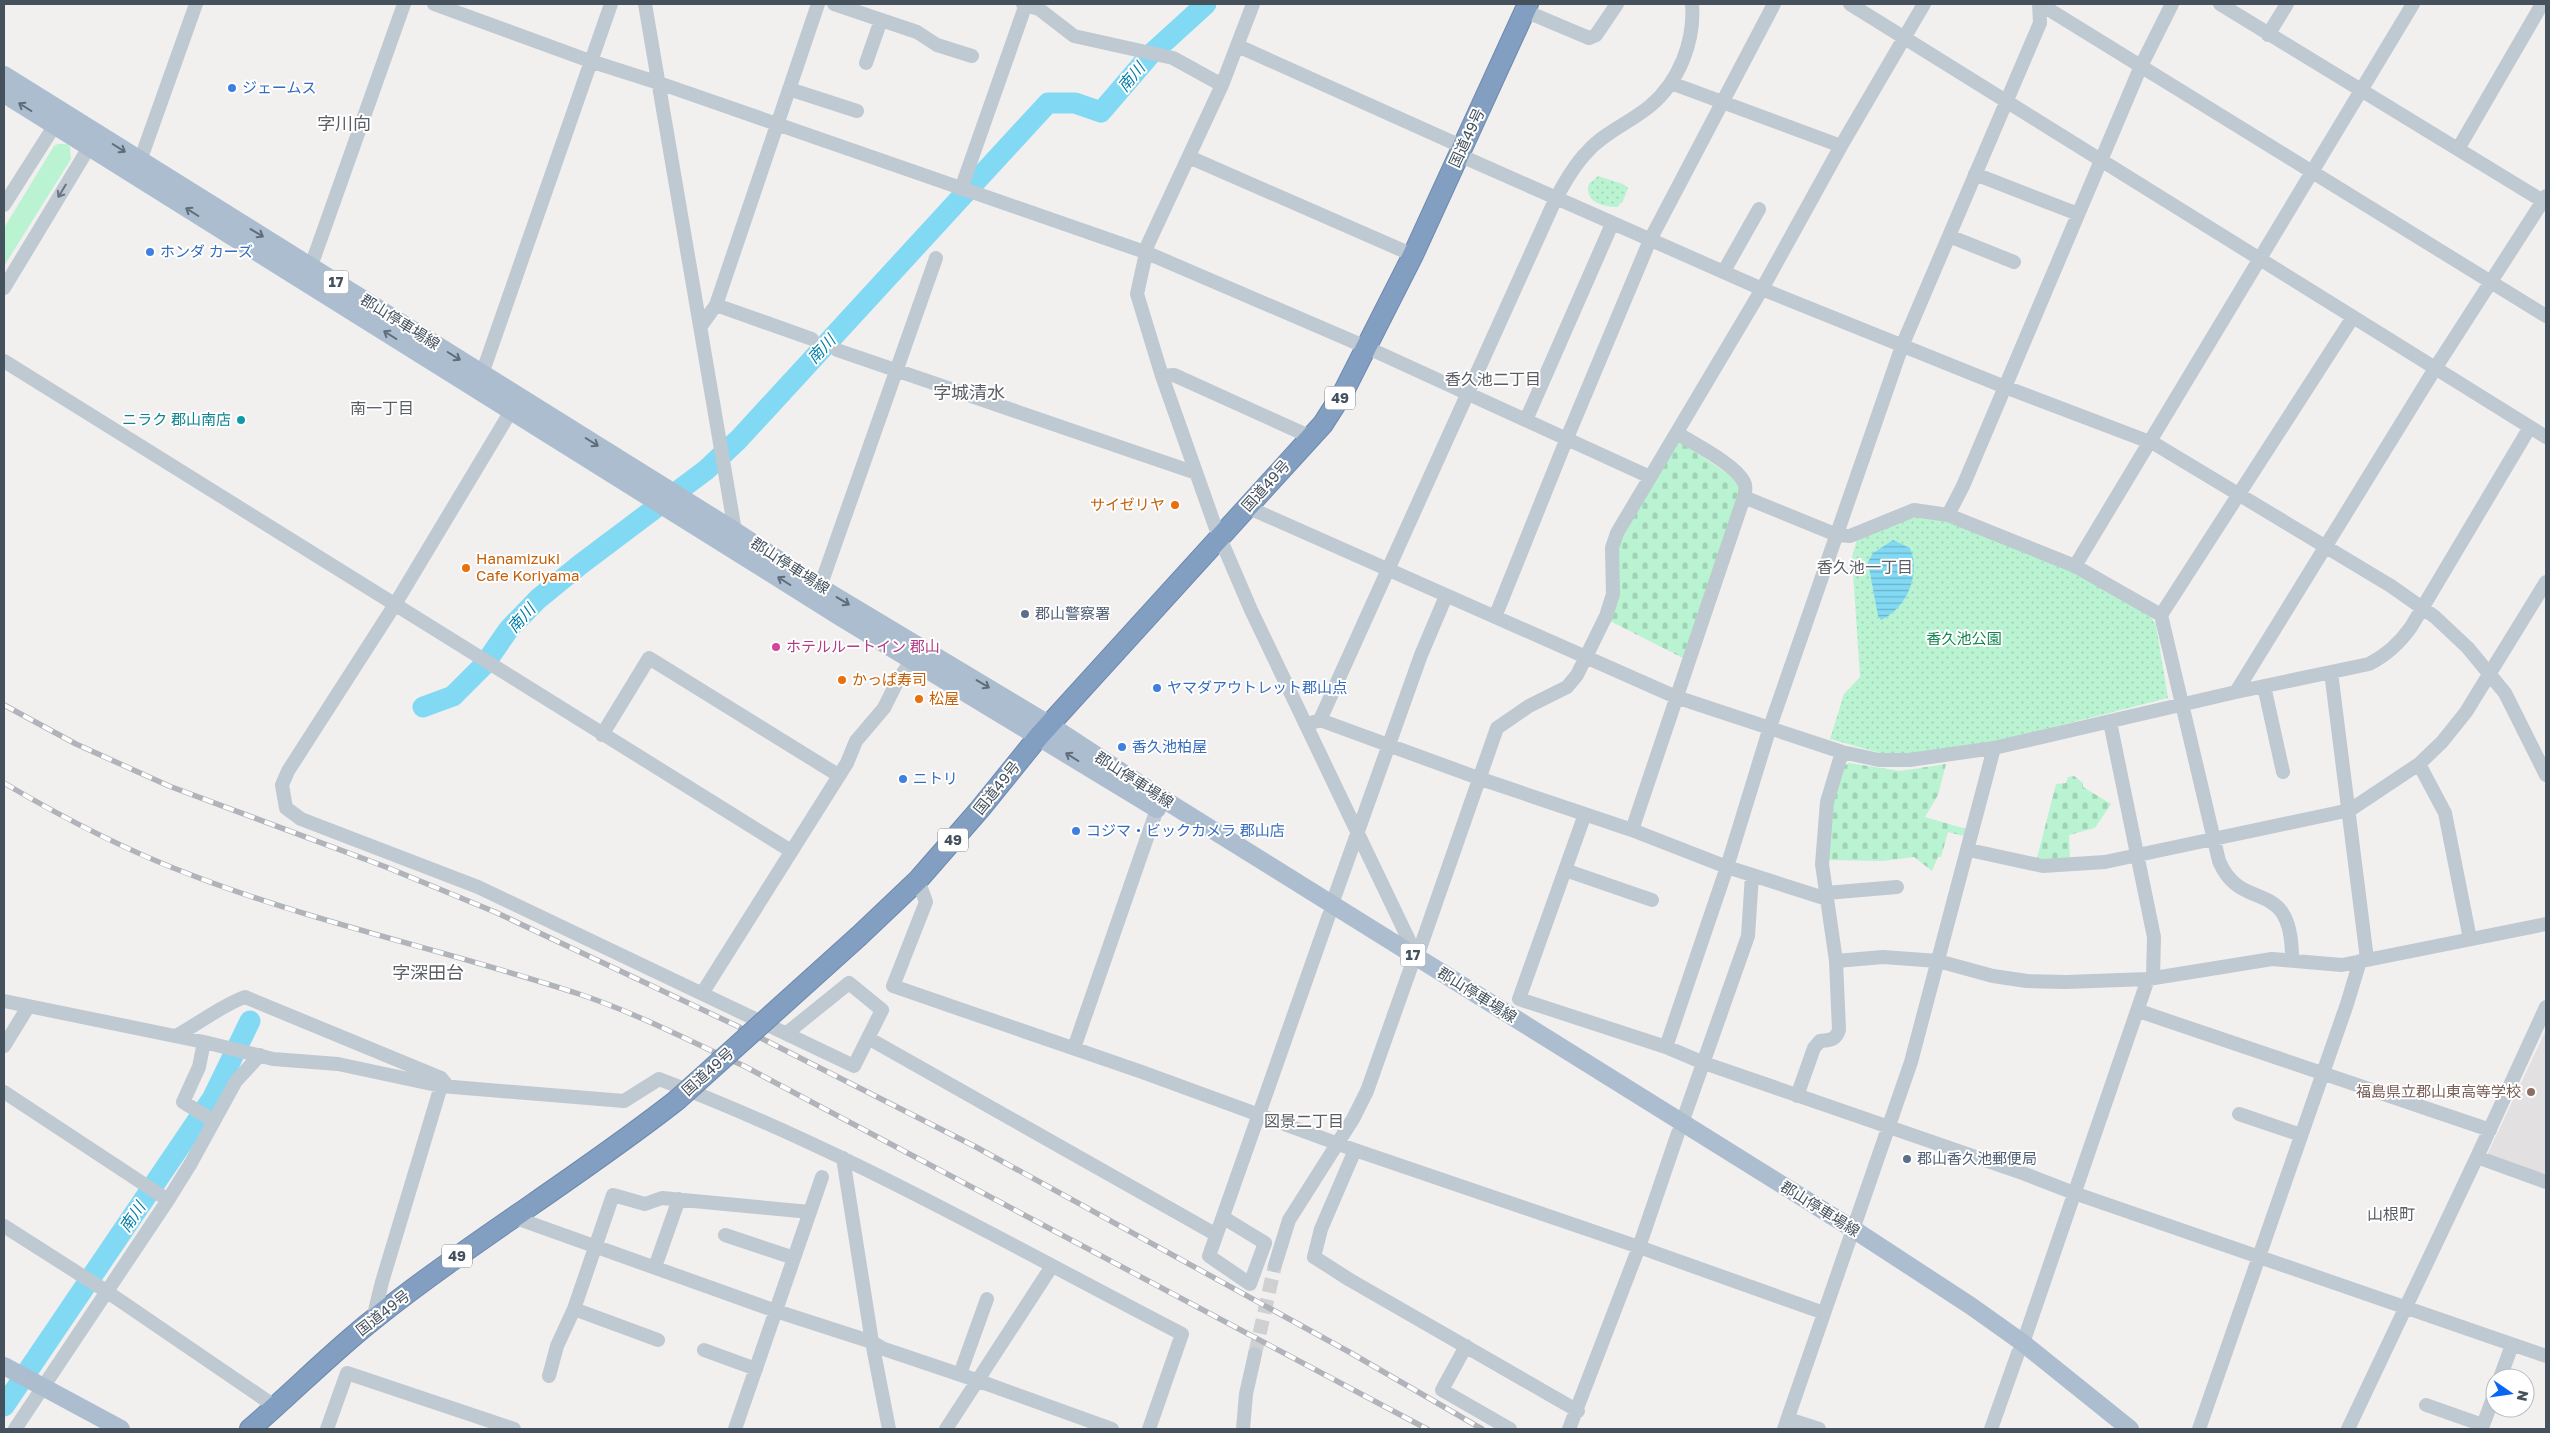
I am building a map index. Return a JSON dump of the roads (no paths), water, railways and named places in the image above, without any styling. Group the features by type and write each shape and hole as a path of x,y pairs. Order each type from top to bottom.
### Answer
{"highway":[{"name":"国道49号","path":"250,1429 322,1363 374,1319 513,1217 629,1138 677,1100 859,936 918,880 1045,730 1312,437 1337,402 1413,255 1526,7"}],"main road":[{"name":"郡山停車場線","path":"4,75 59,119 92,141 511,412 654,500 678,506 731,538 820,587 1160,804 1680,1128 1971,1306 2111,1429"},
{"name":"郡山停車場線","path":"4,94 59,119"},
{"name":"郡山停車場線","path":"92,141 140,161 311,266 668,490 678,506"},
{"name":"郡山停車場線","path":"731,538 912,660 1045,730"},
{"name":"郡山停車場線","path":"2021,1348 2130,1429"},
{"path":"8,1368 121,1429"}],"street":[{"path":"140,161 196,4"},
{"path":"311,266 404,4"},
{"path":"434,4 590,61 659,82 960,189 1145,252 1366,347 1650,477"},
{"path":"482,374 611,4"},
{"path":"646,4 701,326 731,538"},
{"path":"701,326 716,305 818,4"},
{"path":"834,4 917,32 937,45 972,56"},
{"path":"1253,4 1222,85 1145,252 1137,294 1162,376 1220,539 1357,832 1414,962"},
{"path":"1526,7 1590,38 1596,35 1617,4"},
{"path":"1320,720 1556,198 1588,151 1650,106 1671,83 1688,46 1692,28 1692,4"},
{"path":"1496,617 1567,438 1650,240 1774,4"},
{"path":"1850,4 2436,367 2546,438"},
{"path":"1276,1265 1289,1220 1338,1143 1367,1091 1481,779 1497,728 1522,710 1567,687 1578,675 1606,616 1613,594 1612,548 1617,533 1762,289 1841,146 1924,4"},
{"path":"2039,4 2546,316"},
{"path":"1666,1048 1727,867 1770,727 1902,346 2040,23 2039,4"},
{"path":"1948,515 1963,486 2141,66 2172,4"},
{"path":"2220,4 2458,150 2545,200 2436,367 2236,692"},
{"path":"2268,35 2287,4"},
{"path":"2075,566 2259,257 2414,4"},
{"path":"2458,150 2542,4"},
{"path":"960,189 1031,5 1074,36 1173,58 1222,85"},
{"path":"866,63 881,20"},
{"path":"1238,46 1612,224 1762,289 1902,346 2148,442 2326,546 2423,607 2462,642 2505,693 2541,749 2546,775"},
{"path":"1671,83 1841,146"},
{"path":"788,89 857,111"},
{"path":"4,205 59,119"},
{"path":"4,288 92,141"},
{"path":"1190,156 1413,255"},
{"path":"1975,174 2078,214"},
{"path":"1724,271 1759,209"},
{"path":"1526,420 1612,224"},
{"path":"1949,236 2014,262"},
{"path":"820,587 936,258"},
{"path":"716,305 812,339"},
{"path":"2292,961 2291,933 2282,909 2270,900 2236,885 2228,878 2219,861 2212,839 2161,615 2352,316"},
{"path":"837,350 1196,473"},
{"path":"4,361 394,606 470,651 791,851"},
{"path":"1162,376 1174,375 1312,437"},
{"path":"511,412 394,606 288,771 282,785 286,808 308,822 478,887 703,992 854,1066 882,1010 849,983 787,1033"},
{"path":"1247,507 1496,617 1586,659 1676,697 1842,752 1879,760 1909,760 1994,748 2236,692 2368,664 2388,653 2400,643 2530,427"},
{"path":"1632,830 1746,488 1741,477 1732,468 1677,433"},
{"path":"1744,497 1837,535 1850,536 1914,510 1948,515 2075,566 2161,615"},
{"path":"1969,850 2043,866 2105,862 2350,810 2419,764 2442,742 2460,719 2544,591"},
{"path":"1224,1218 1265,1243 1250,1284 1209,1256 1215,1234 1224,1218 1258,1115 1388,745 1421,655 1446,596"},
{"path":"602,734 649,658 838,775"},
{"path":"703,992 847,763 856,741 884,708 898,680 912,660"},
{"path":"2199,1429 2363,960 2350,810 2331,672"},
{"path":"2264,686 2283,772"},
{"path":"1306,724 1320,720 1481,779 1632,830 1727,867 1826,896 1897,887"},
{"path":"1991,1429 2151,979 2154,937 2110,722"},
{"path":"1819,1429 1786,1424 1911,1062 1969,850 1994,748"},
{"path":"1797,1096 1814,1048 1820,1041 1832,1040 1837,1036 1839,1030 1836,961 1822,864 1825,816 1832,781 1842,752"},
{"path":"2419,764 2445,814 2470,939"},
{"path":"1074,1048 1160,804"},
{"path":"1585,814 1519,999 1666,1048 2074,1193 2546,1356"},
{"path":"1565,870 1652,900"},
{"path":"1569,1429 1578,1411 1639,1247 1748,936 1752,875"},
{"path":"918,880 926,902 893,986 1074,1048 1355,1150 1639,1247 1824,1313"},
{"path":"1836,961 1883,956 1938,961 1992,976 2027,981 2066,982 2151,979 2272,959 2342,964 2546,924"},
{"path":"176,1036 208,1018 231,1002 245,997 441,1078 444,1087 382,1282 374,1319"},
{"path":"4,1001 204,1042 273,1059 338,1064 444,1087 624,1101 659,1078 716,1100 843,1158 1182,1334 1149,1429"},
{"path":"4,1046 28,1007"},
{"path":"2348,1429 2490,1130 2546,1007"},
{"path":"2139,1011 2490,1130"},
{"path":"868,1038 1215,1234"},
{"path":"204,1042 199,1067 183,1102 211,1118"},
{"path":"15,1429 103,1289 166,1198 211,1118 236,1081 260,1056"},
{"path":"4,1092 166,1198"},
{"path":"2239,1114 2301,1135"},
{"path":"1355,1150 1321,1229 1314,1257 1350,1280 1578,1411"},
{"path":"2477,1157 2546,1182"},
{"path":"843,1158 872,1342 889,1429"},
{"path":"735,1429 822,1177"},
{"path":"549,1376 558,1346 574,1309 613,1195 644,1204 662,1198 810,1212"},
{"path":"655,1267 679,1199"},
{"path":"513,1217 776,1311 872,1342 884,1349 979,1380 1112,1429"},
{"path":"4,1226 103,1289 276,1407"},
{"path":"725,1235 794,1258"},
{"path":"946,1429 1052,1266"},
{"path":"960,1374 987,1299"},
{"path":"574,1309 658,1340"},
{"path":"2504,1368 2512,1345"},
{"path":"1466,1346 1442,1390 1510,1429"},
{"path":"704,1350 756,1369"},
{"path":"1243,1429 1246,1394 1255,1354"},
{"path":"327,1429 347,1373 514,1429"},
{"path":"2426,1405 2483,1425 2486,1418"}],"water":[{"path":"1893,540 1910,548 1913,558 1913,579 1905,599 1890,615 1881,620 1878,616 1868,562 1873,553"}],"waterway":[{"name":"南川","path":"423,707 453,696 484,665 509,629 538,599 581,564 706,470 738,440 1048,103 1075,103 1101,112 1150,55 1206,4"},
{"name":"南川","path":"4,1406 212,1099 250,1021"}],"tunnel":[{"path":"1255,1354 1275,1265"}],"railway":[{"path":"4,705 76,744 169,786 386,867 495,912 735,1025 976,1147 1351,1353 1482,1429"},
{"path":"4,783 97,834 194,876 289,909 579,994 663,1028 744,1066 1427,1429"}],"place":[{"name":"ジェームス","path":"232,88"},
{"name":"ホンダ カーズ","path":"150,252"},
{"name":"ニラク 郡山南店","path":"241,420"},
{"name":"サイゼリヤ","path":"1175,505"},
{"name":"Hanamizuki Cafe Koriyama","path":"466,568"},
{"name":"郡山警察署","path":"1025,614"},
{"name":"ホテルルートイン 郡山","path":"776,647"},
{"name":"かっぱ寿司","path":"842,680"},
{"name":"ヤマダアウトレット郡山点","path":"1157,688"},
{"name":"松屋","path":"919,699"},
{"name":"香久池柏屋","path":"1122,747"},
{"name":"ニトリ","path":"903,779"},
{"name":"コジマ・ビックカメラ 郡山店","path":"1076,831"},
{"name":"福島県立郡山東高等学校","path":"2531,1092"},
{"name":"郡山香久池郵便局","path":"1907,1159"}],"district":[{"name":"字川向","path":"344,124"},
{"name":"香久池二丁目","path":"1493,379"},
{"name":"字城清水","path":"969,393"},
{"name":"南一丁目","path":"382,408"},
{"name":"香久池一丁目","path":"1865,567"},
{"name":"字深田台","path":"428,973"},
{"name":"図景二丁目","path":"1304,1121"},
{"name":"山根町","path":"2391,1214"}],"park label":[{"name":"香久池公園","path":"1964,639"}]}
